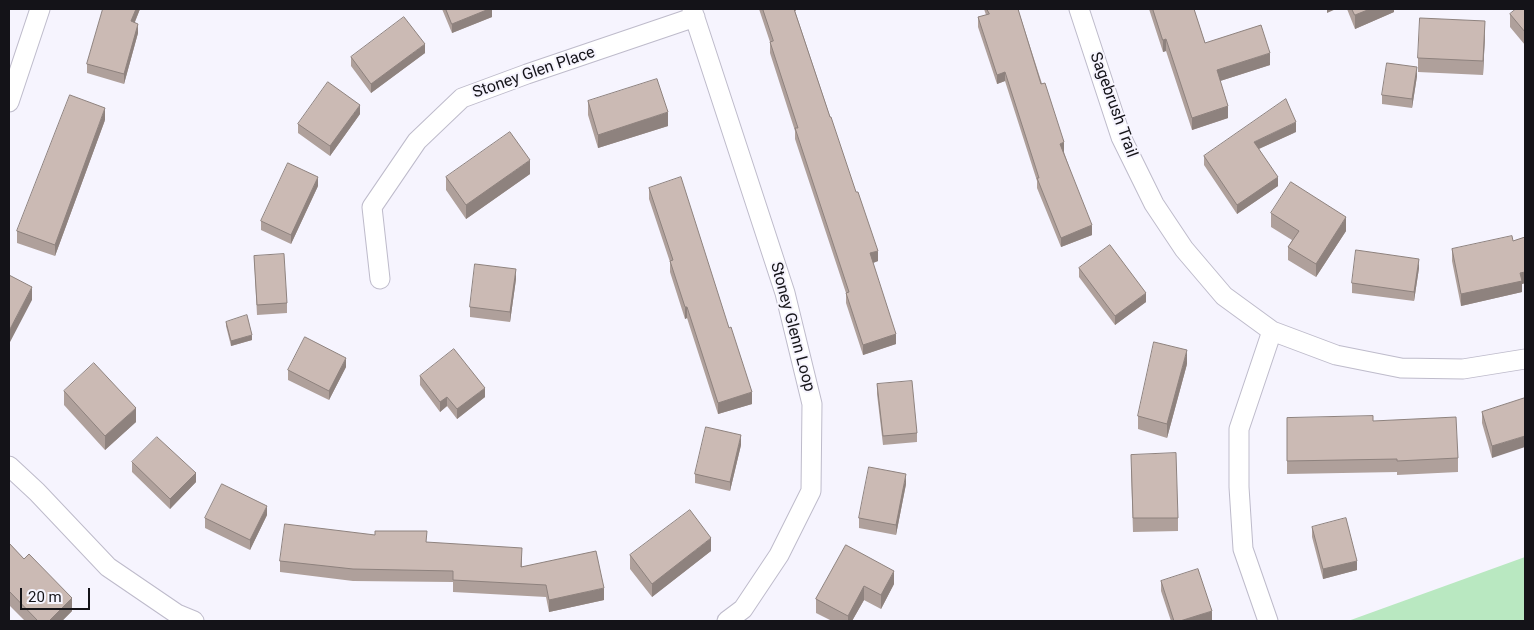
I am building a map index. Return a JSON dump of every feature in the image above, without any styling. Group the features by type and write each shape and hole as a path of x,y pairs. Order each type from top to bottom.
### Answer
{"street":[{"path":"9,102 40,9"},
{"name":"Sagebrush Trail","path":"1079,9 1120,137 1154,204 1184,249 1224,296 1272,331 1336,355 1401,368 1463,369 1525,359"},
{"name":"Stoney Glen Place","path":"380,279 372,207 417,141 462,98 693,13"},
{"name":"Stoney Glenn Loop","path":"693,13 785,293 812,404 811,491 779,555 743,608 727,621"},
{"path":"1268,621 1243,549 1239,487 1239,428 1272,331"},
{"path":"9,466 37,492 108,567 177,614 194,621"}],"green space":[{"path":"1525,557 1525,621 1348,621"}],"building":[{"path":"103,9 136,9 131,21 138,24 124,74 87,64"},
{"path":"446,9 489,9 452,24"},
{"path":"763,9 794,9 878,251 870,253 896,334 863,345 846,293 849,292 795,128 798,128 770,42 773,41"},
{"path":"987,9 1018,9 1041,84 1045,83 1064,142 1060,144 1092,225 1061,238 1037,178 1039,178 1005,72 997,75 978,17 989,14"},
{"path":"1153,9 1194,9 1205,43 1261,25 1270,53 1217,70 1228,106 1192,118 1166,39 1163,40"},
{"path":"1352,9 1370,9 1355,15"},
{"path":"1516,9 1525,9 1525,32 1510,14"},
{"path":"404,17 425,44 371,84 351,57"},
{"path":"1420,18 1485,21 1483,61 1418,58"},
{"path":"1387,63 1417,67 1412,99 1382,95"},
{"path":"657,79 668,112 598,135 588,101"},
{"path":"328,82 360,105 330,146 298,124"},
{"path":"70,95 105,108 55,245 17,231"},
{"path":"1286,99 1296,122 1254,142 1278,177 1237,205 1204,156"},
{"path":"510,132 530,160 466,205 446,177"},
{"path":"288,163 318,177 291,235 261,221"},
{"path":"681,177 729,328 731,327 752,392 718,403 670,261 673,260 649,188"},
{"path":"1291,182 1346,217 1316,264 1288,247 1299,231 1271,213"},
{"path":"1512,236 1513,241 1525,237 1525,272 1520,273 1522,281 1461,294 1452,249"},
{"path":"1110,245 1146,293 1115,316 1079,268"},
{"path":"1356,250 1419,259 1414,292 1352,283"},
{"path":"284,254 287,303 257,305 254,256"},
{"path":"475,264 516,269 510,312 470,307"},
{"path":"9,275 32,287 9,331"},
{"path":"247,315 252,335 231,341 226,322"},
{"path":"305,337 346,358 329,391 288,370"},
{"path":"1154,342 1187,350 1167,424 1138,416"},
{"path":"454,349 485,388 457,409 447,397 440,402 420,376"},
{"path":"94,363 136,408 105,436 64,391"},
{"path":"912,381 917,433 883,436 877,384"},
{"path":"1525,398 1525,436 1492,446 1482,412"},
{"path":"1373,416 1373,421 1456,417 1458,458 1397,461 1397,459 1287,461 1287,418"},
{"path":"706,427 741,435 730,482 695,474"},
{"path":"157,437 196,473 170,499 132,462"},
{"path":"1176,453 1178,518 1133,518 1131,455"},
{"path":"869,467 906,474 896,525 859,518"},
{"path":"222,484 267,506 250,540 205,518"},
{"path":"690,510 711,538 652,584 630,555"},
{"path":"1346,518 1357,561 1323,569 1312,527"},
{"path":"285,524 375,535 375,531 427,531 426,542 522,548 521,567 596,551 604,588 549,600 546,585 453,580 453,571 353,569 280,561"},
{"path":"9,543 24,559 29,554 72,598 49,621 38,621 9,591"},
{"path":"846,545 894,571 881,595 864,586 848,616 816,599"},
{"path":"1198,569 1212,611 1180,621 1174,621 1161,581"}]}
